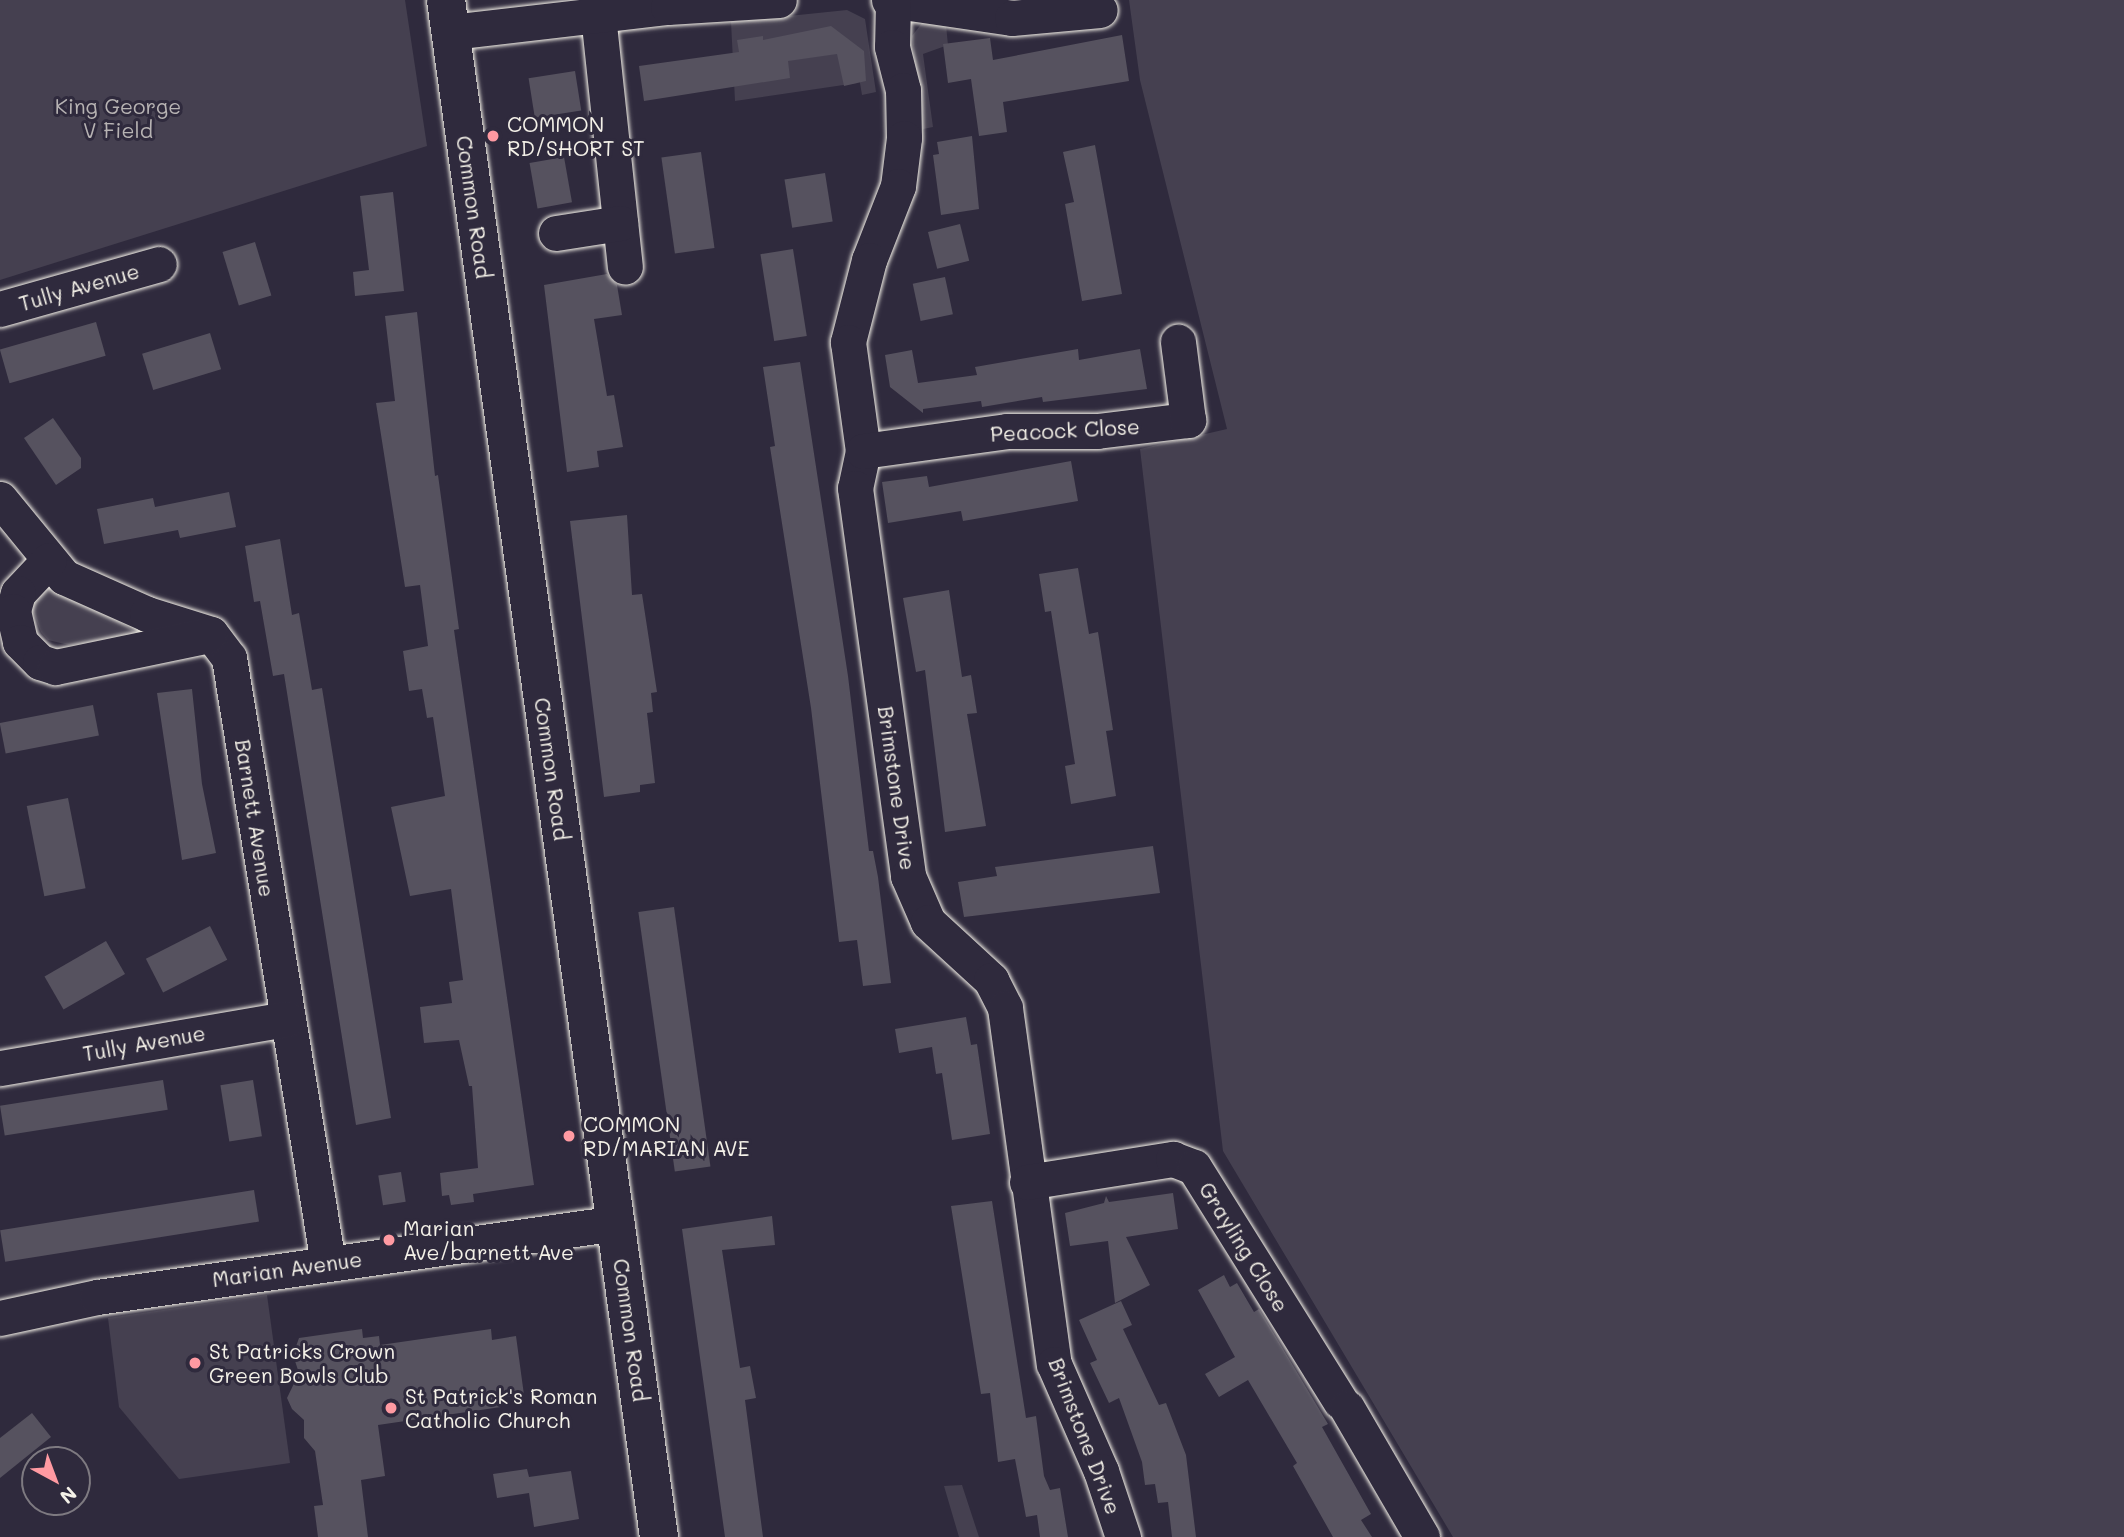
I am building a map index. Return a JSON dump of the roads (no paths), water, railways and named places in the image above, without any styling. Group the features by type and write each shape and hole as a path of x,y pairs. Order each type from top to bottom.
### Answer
{"main road":[{"name":"Common Road","path":"448,16 659,1537"}],"street":[{"path":"448,16 598,15 779,0"},
{"path":"891,0 1012,18 1100,10"},
{"name":"Brimstone Drive","path":"891,0 892,47 903,90 904,138 898,186 869,260 848,342 863,451 855,488 908,876 928,922 991,980 999,994 1054,1364 1101,1471 1123,1537"},
{"path":"598,15 625,267"},
{"path":"555,233 620,223"},
{"name":"Tully Avenue","path":"0,309 159,264"},
{"name":"Peacock Close","path":"863,451 1007,431 1097,431 1188,420 1178,342"},
{"path":"0,499 64,577 147,614 211,634"},
{"path":"48,560 18,593 13,611 20,642 40,662 55,667 211,634"},
{"name":"Barnett Avenue","path":"211,634 229,658 328,1263"},
{"name":"Tully Avenue","path":"0,1068 288,1019"},
{"name":"Grayling Close","path":"1027,1182 1173,1159 1194,1167 1343,1404 1422,1537"},
{"name":"Marian Avenue","path":"0,1318 97,1297 617,1223"}],"place":[{"name":"COMMON RD/SHORT ST","path":"493,136"},
{"name":"COMMON RD/MARIAN AVE","path":"569,1136"},
{"name":"Marian Ave/barnett Ave","path":"389,1240"},
{"name":"St Patricks Crown Green Bowls Club","path":"195,1363"},
{"name":"St Patrick's Roman Catholic Church","path":"391,1408"}],"park label":[{"name":"King George V Field","path":"118,118"}]}
